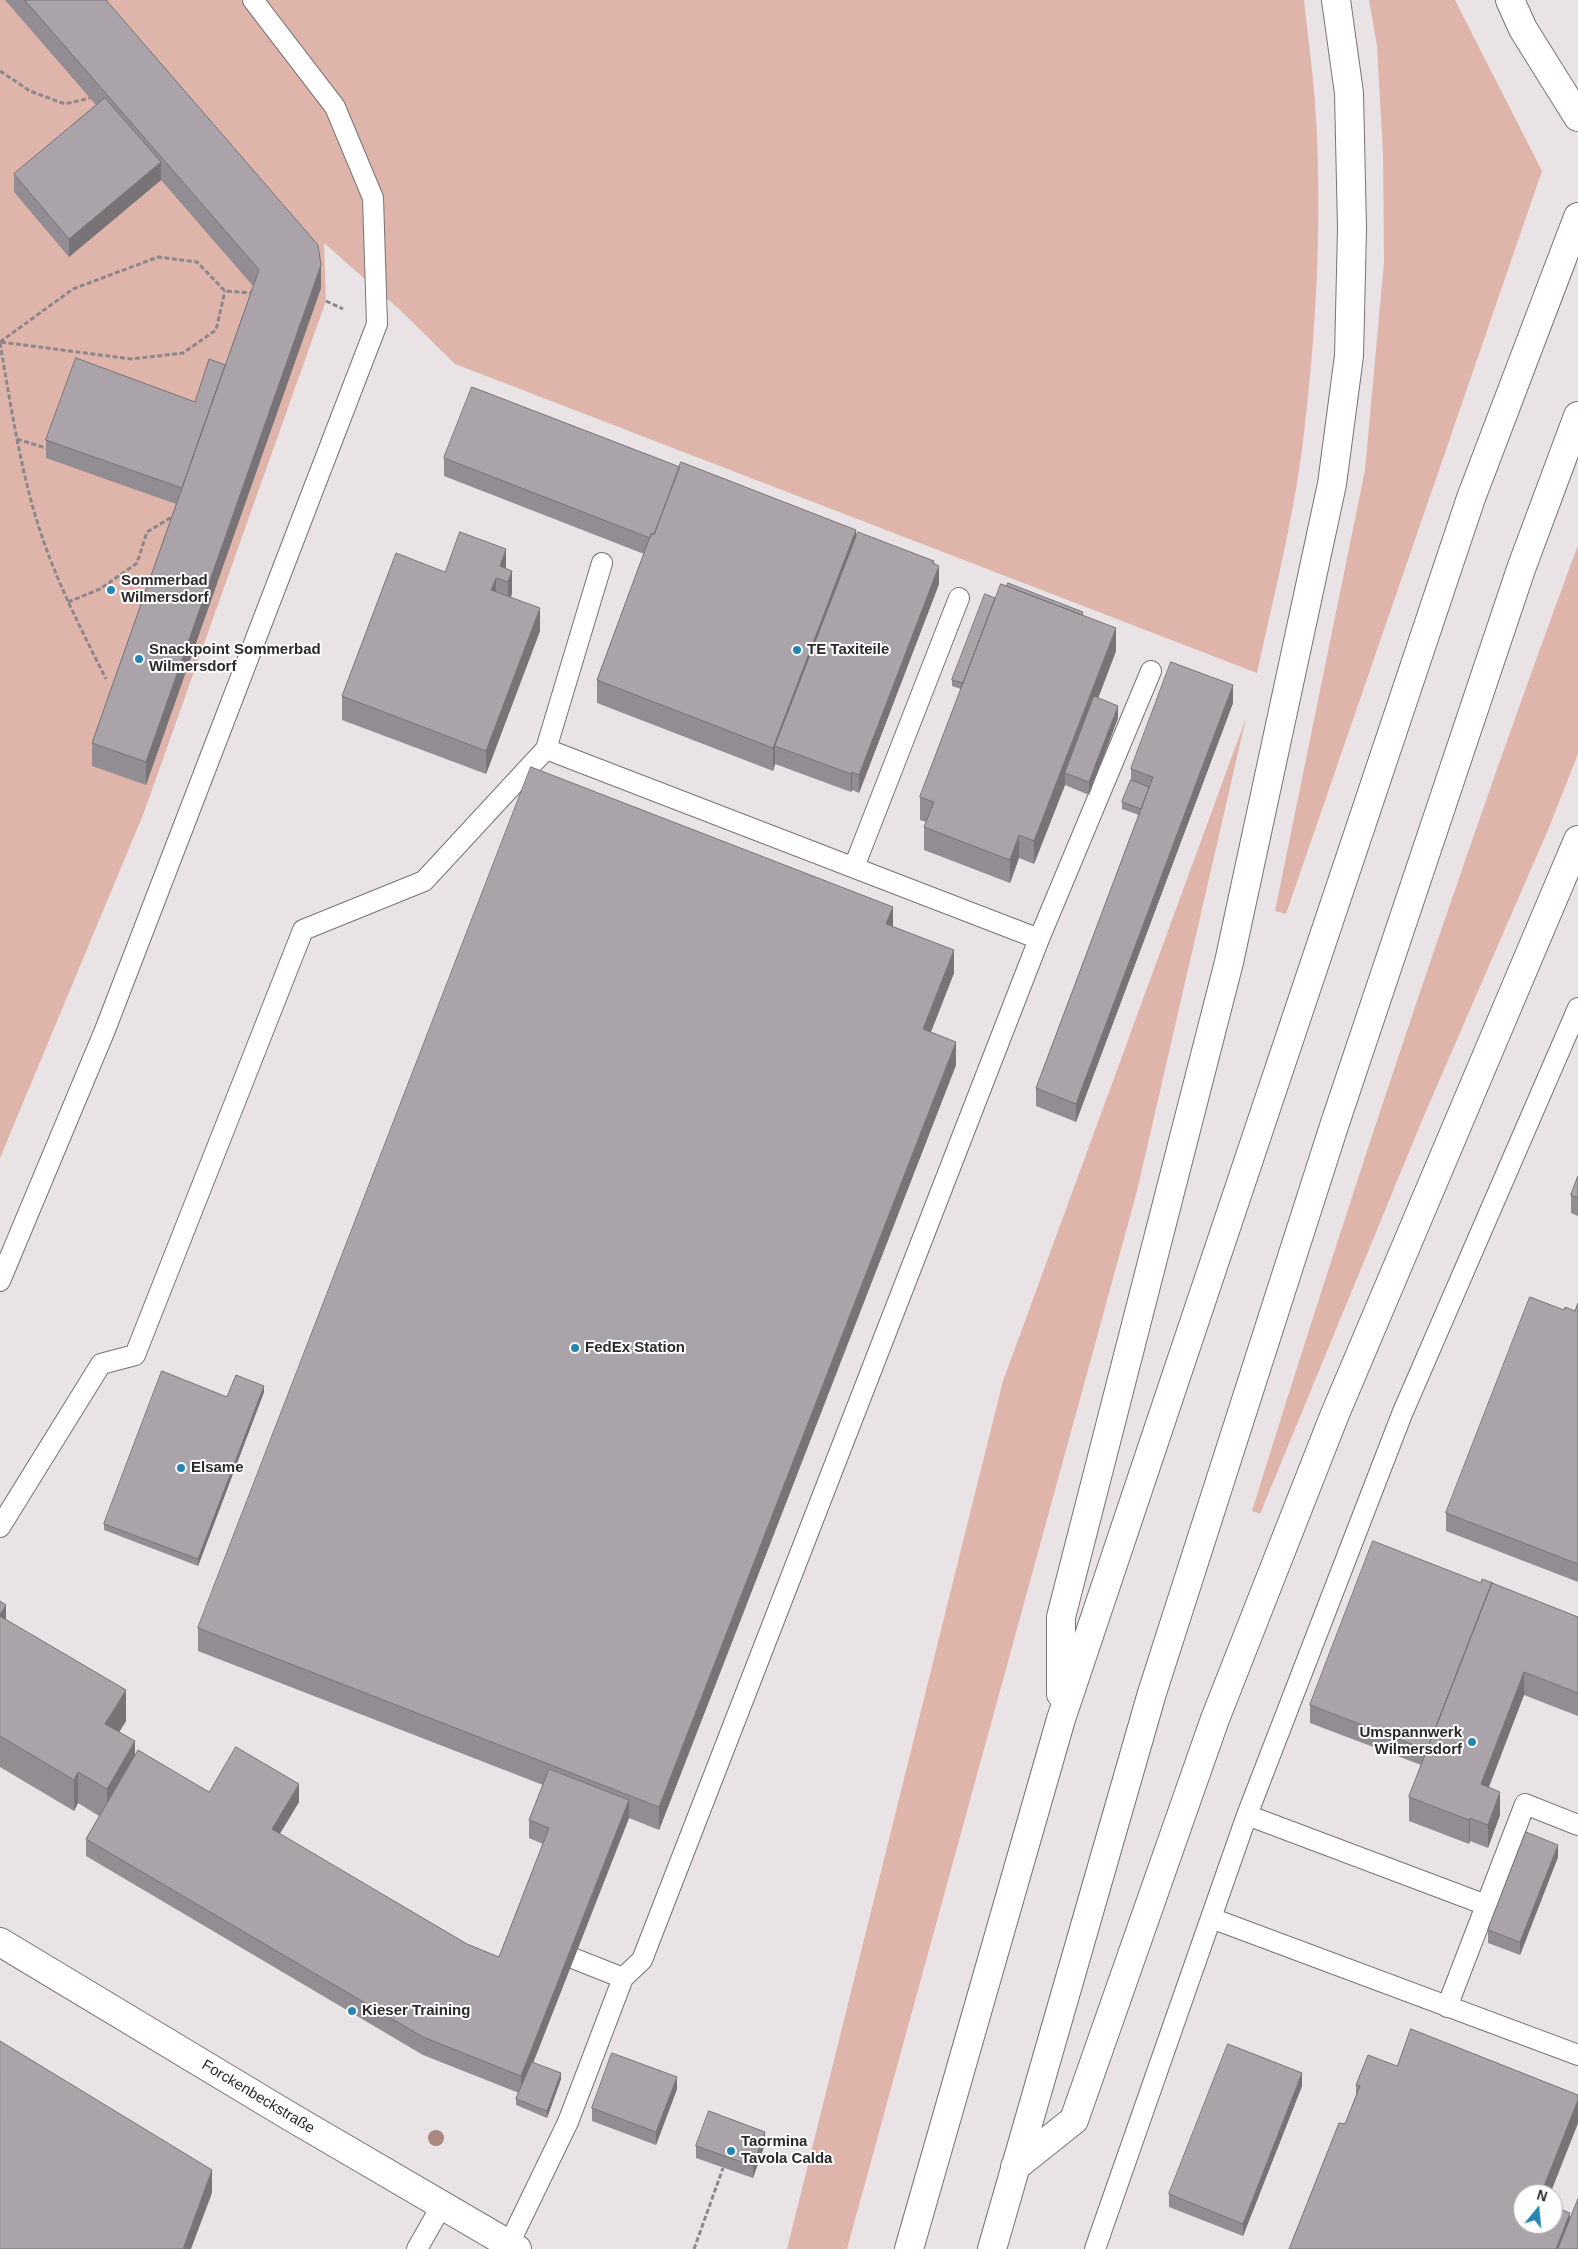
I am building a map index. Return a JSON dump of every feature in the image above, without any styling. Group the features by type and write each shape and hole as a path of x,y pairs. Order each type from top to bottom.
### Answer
{"main road":[{"path":"1061,1719 1061,1617 1229,962 1332,484 1349,356 1352,229 1349,93 1336,0"},
{"path":"1510,0 1523,29 1578,117"},
{"path":"909,2249 1061,1719 1472,498 1578,217"},
{"path":"992,2249 1152,1694 1335,1123 1521,569 1578,416"},
{"path":"1015,2167 1074,2120 1214,1719 1335,1414 1578,840"},
{"name":"Forckenbeckstraße","path":"0,1942 513,2247"}],"lane":[{"path":"0,1281 106,1030 377,324 373,198 335,107 253,0"},
{"path":"0,1527 101,1364 136,1355 303,930 424,881 546,749 602,563"},
{"path":"854,867 959,598"},
{"path":"513,2247 568,2122 623,1978 642,1960 1039,939 1151,671"},
{"path":"546,749 1039,939"},
{"path":"1095,2249 1247,1815 1402,1414 1578,1008"},
{"path":"1447,2007 1525,1804 1578,1825"},
{"path":"1247,1815 1486,1906"},
{"path":"1211,1918 1578,2056"},
{"path":"575,1959 623,1978"},
{"path":"416,2249 442,2205"}],"path":[{"path":"0,71 30,91 65,104 90,98"},
{"path":"225,291 216,330 182,353 131,359 0,342 73,290 158,257 197,262 225,291 259,293"},
{"path":"0,343 17,439 36,518 68,602 106,679"},
{"path":"79,353 82,362"},
{"path":"17,439 49,449"},
{"path":"68,602 100,589 137,563 147,532 182,511"},
{"path":"694,2249 723,2168"}],"shaded area":[{"path":"0,0 1304,0 1314,88 1318,158 1318,242 1314,325 1307,409 1298,478 1282,562 1257,673 455,364 399,309 324,243 326,301 143,815 0,1158"},
{"path":"1369,0 1455,0 1542,171 1286,914 1275,911 1365,470 1384,262 1383,154 1377,46"},
{"path":"1578,545 1578,754 1548,830 1423,1118 1260,1514 1252,1511 1368,1147 1491,785"},
{"path":"1246,718 1137,1191 847,2249 787,2249 1003,1381"}],"building":[{"path":"25,0 106,0 318,245 321,265 146,762 92,743 259,270"},
{"path":"105,98 161,162 69,239 14,174"},
{"path":"76,358 195,402 209,359 225,365 182,488 46,440"},
{"path":"472,387 680,467 654,534 651,534 650,538 444,458"},
{"path":"681,462 856,530 773,748 597,680 651,534 654,534"},
{"path":"460,532 506,549 500,566 512,571 508,582 496,578 491,590 540,608 486,751 342,696 396,553 445,572"},
{"path":"858,532 934,561 933,563 939,566 859,775 852,772 851,774 775,746"},
{"path":"1008,583 1083,612 1082,615 1007,586"},
{"path":"1001,584 1116,628 1034,841 1019,835 1010,860 924,827 934,802 920,797"},
{"path":"985,594 995,598 963,683 952,680"},
{"path":"1171,662 1233,685 1076,1104 1036,1088 1153,777 1131,769"},
{"path":"1094,696 1118,706 1089,782 1065,773"},
{"path":"531,767 893,907 886,924 954,950 923,1029 956,1042 659,1807 198,1628"},
{"path":"1131,780 1149,787 1141,809 1122,802"},
{"path":"1578,1176 1578,1198 1571,1195"},
{"path":"1530,1297 1564,1310 1565,1307 1575,1311 1578,1303 1578,1564 1446,1513"},
{"name":"Elsame","path":"162,1371 227,1397 236,1375 264,1386 198,1559 104,1524"},
{"path":"1373,1541 1481,1583 1482,1579 1493,1583 1427,1750 1310,1705"},
{"name":"Umspannwerk Wilmersdorf","path":"1492,1583 1578,1617 1578,1693 1524,1672 1481,1784 1500,1792 1488,1825 1470,1818 1469,1820 1409,1797"},
{"path":"0,1601 6,1605 0,1615"},
{"path":"0,1616 126,1690 105,1724 135,1741 107,1789 78,1772 74,1780 0,1736"},
{"path":"236,1747 299,1784 272,1829 467,1944 499,1957 549,1828 529,1820 549,1769 629,1800 521,2076 423,2037 86,1839 138,1750 209,1792"},
{"path":"1526,1832 1558,1845 1520,1942 1488,1930"},
{"path":"1411,2029 1578,2095 1578,2100 1545,2184 1513,2184 1513,2234 1562,2234 1556,2249 1289,2249 1339,2123 1345,2124 1360,2086 1356,2085 1368,2055 1397,2066"},
{"path":"0,2041 212,2170 183,2249 0,2249"},
{"path":"1228,2044 1302,2073 1243,2224 1169,2194"},
{"path":"612,2053 677,2077 656,2132 592,2108"},
{"path":"532,2062 561,2073 547,2111 516,2099"},
{"name":"Taormina Tavola Calda","path":"709,2111 765,2132 753,2166 696,2146"},
{"path":"1578,2199 1578,2249 1558,2249"},
{"path":"1563,2210 1570,2213 1563,2231"}],"place":[{"name":"Sommerbad Wilmersdorf","path":"111,590"},
{"name":"TE Taxiteile","path":"797,650"},
{"name":"Snackpoint Sommerbad Wilmersdorf","path":"139,659"},
{"name":"FedEx Station","path":"575,1348"},
{"name":"Elsame","path":"181,1468"},
{"name":"Umspannwerk Wilmersdorf","path":"1472,1742"},
{"name":"Kieser Training","path":"352,2011"},
{"name":"Taormina Tavola Calda","path":"731,2151"}]}
